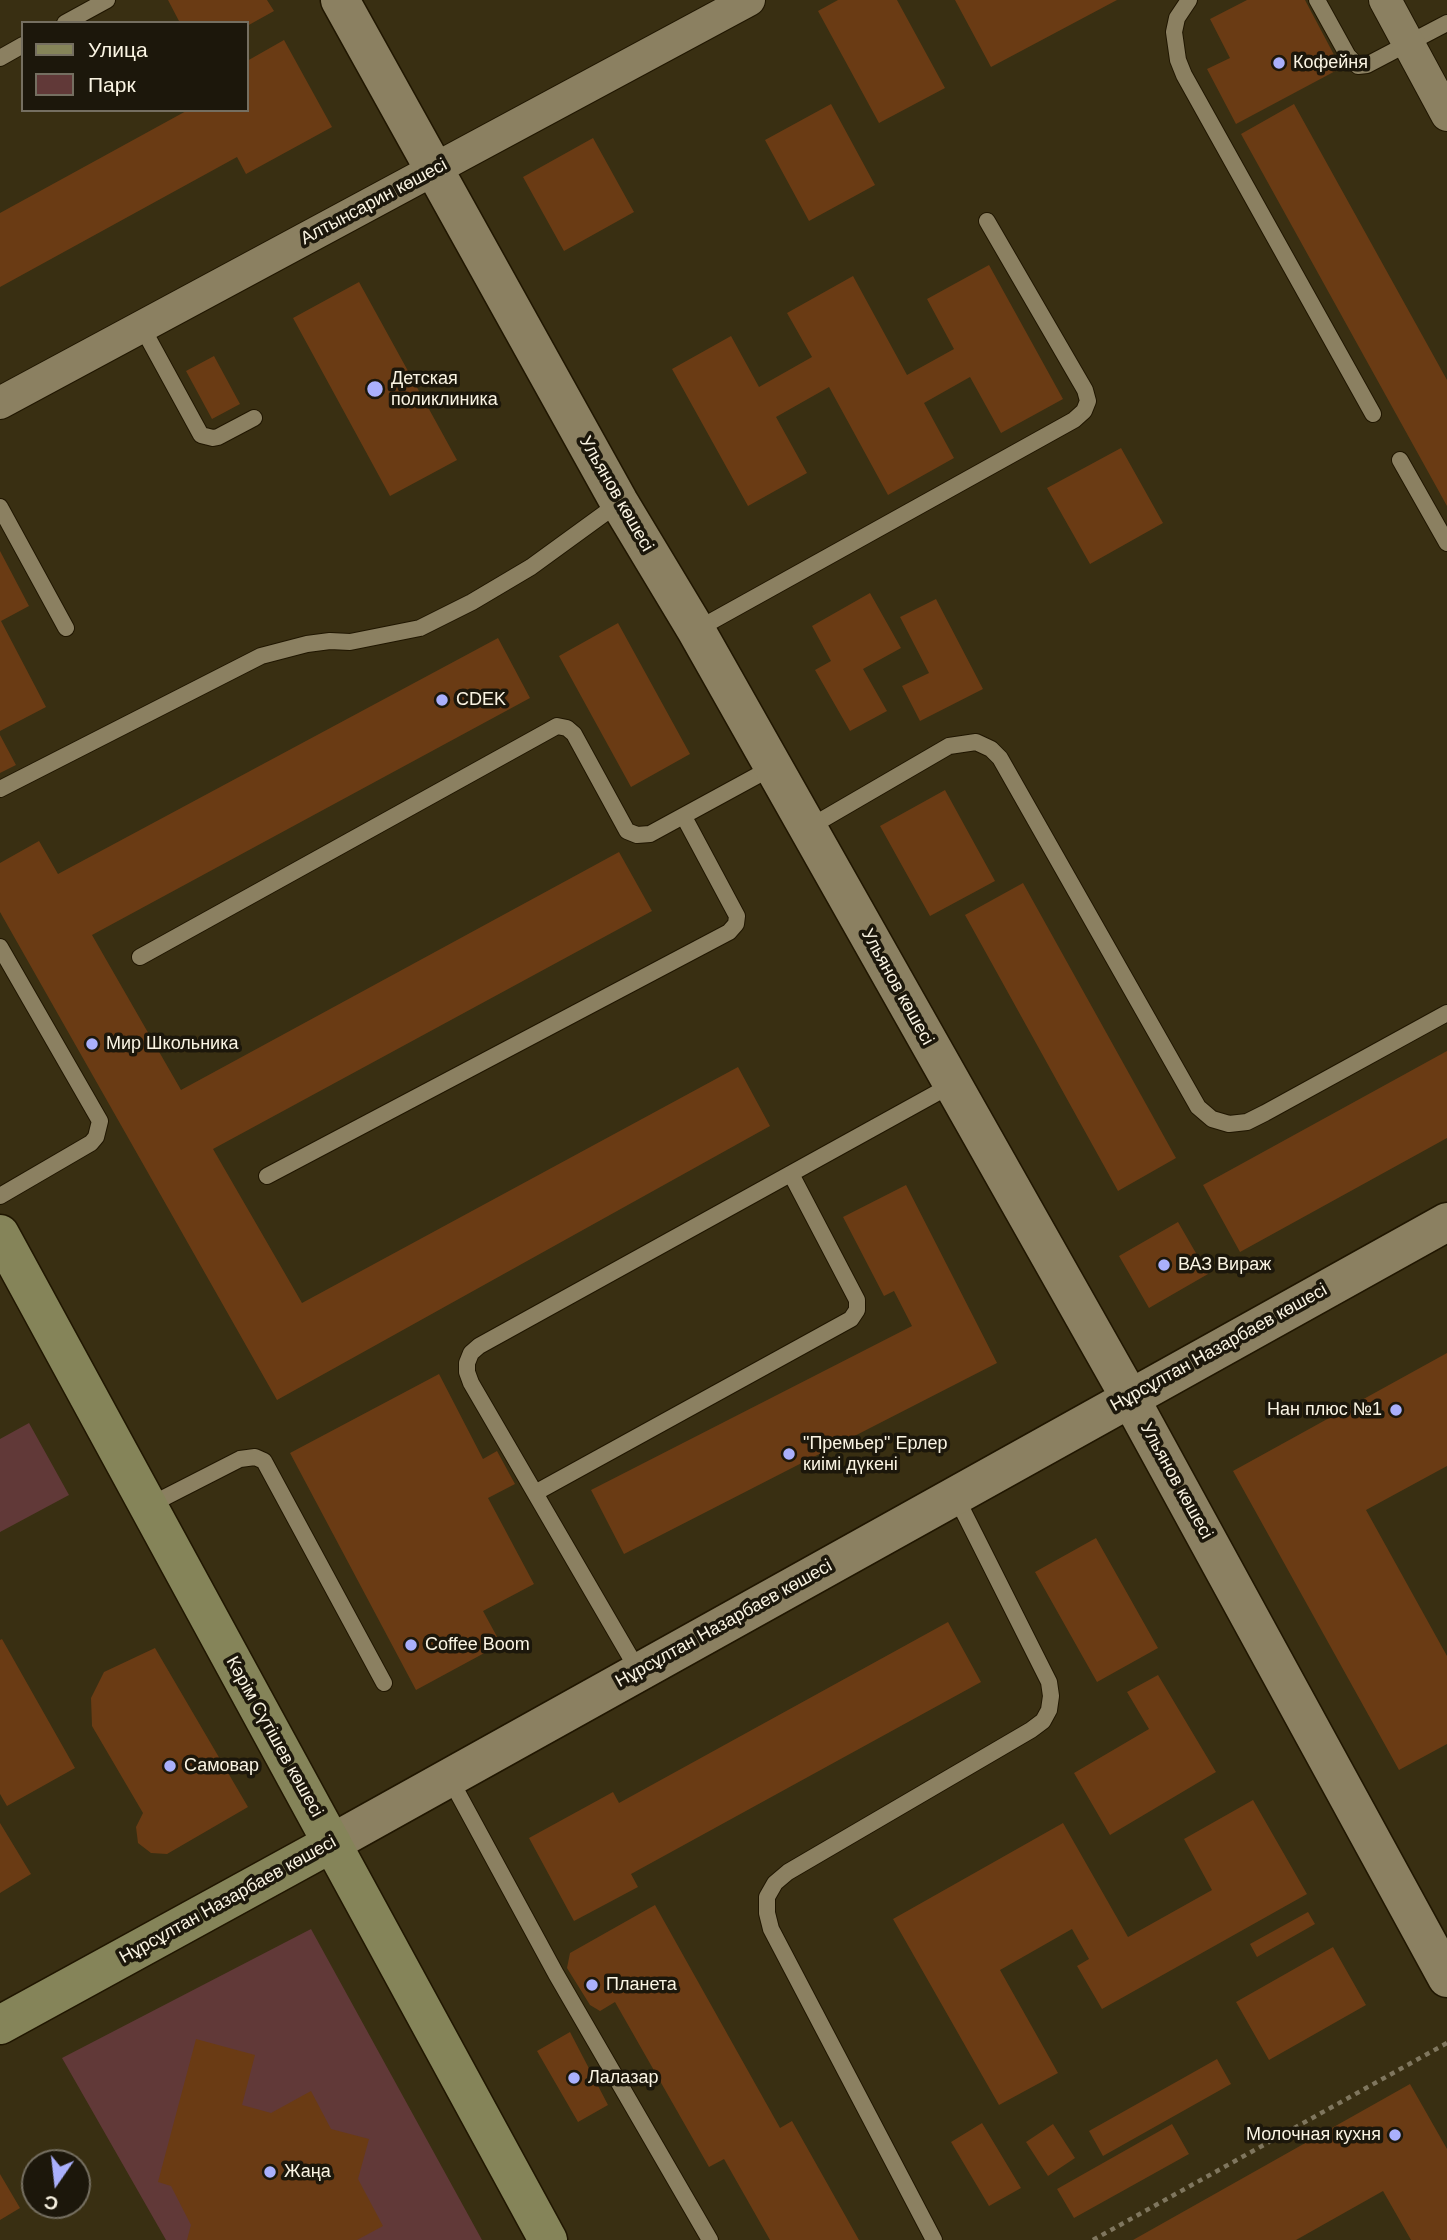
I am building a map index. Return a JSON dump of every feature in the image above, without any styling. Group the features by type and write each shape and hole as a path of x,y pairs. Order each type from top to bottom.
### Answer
{"main road":[{"name":"Кәрім Сүтішев көшесі","path":"0,1234 548,2240"},
{"name":"Нұрсұлтан Назарбаев көшесі","path":"0,2025 332,1843"}],"street":[{"name":"Ульянов көшесі","path":"340,0 620,502 696,630 1130,1398 1447,1978"},
{"name":"Алтынсарин көшесі","path":"0,403 748,0"},
{"path":"1385,0 1447,114"},
{"name":"Нұрсұлтан Назарбаев көшесі","path":"332,1843 1447,1222"}],"lane":[{"path":"69,21 107,0"},
{"path":"1189,0 1177,18 1174,32 1178,60 1184,75 1373,414"},
{"path":"1317,0 1348,56 1358,66 1367,65 1447,23"},
{"path":"0,58 21,47"},
{"path":"696,630 1074,420 1084,411 1088,401 1085,390 987,221"},
{"path":"142,327 201,435 218,437 254,418"},
{"path":"1400,460 1447,543"},
{"path":"0,789 261,656 307,644 330,640 350,642 420,628 472,602 531,567 620,502"},
{"path":"0,507 66,628"},
{"path":"140,957 556,726 567,728 574,734 627,831 637,835 650,835 773,766"},
{"path":"808,828 949,746 976,742 991,749 1000,758 1198,1107 1212,1119 1229,1124 1247,1122 1265,1113 1447,1013"},
{"path":"267,1176 729,932 736,923 737,916 684,817"},
{"path":"0,947 100,1121 96,1137 91,1143 0,1196"},
{"path":"639,1672 471,1383 467,1363 471,1353 479,1346 953,1084"},
{"path":"535,1493 851,1319 857,1310 853,1290 791,1174"},
{"path":"148,1506 240,1459 256,1457 264,1461 384,1683"},
{"path":"934,2240 771,1929 767,1897 775,1883 788,1872 1031,1730 1043,1721 1049,1710 1049,1682 955,1495"},
{"path":"449,1777 556,1974 710,2240"}],"path":[{"path":"1093,2240 1447,2043"}],"green space":[{"path":"29,1423 69,1495 0,1532 0,1439"},
{"path":"311,1929 482,2240 166,2240 62,2058"}],"building":[{"path":"168,0 267,0 274,11 248,25 248,21 179,21"},
{"path":"838,0 897,0 945,88 879,123 818,11"},
{"path":"955,0 1117,0 991,67"},
{"name":"Кофейня","path":"1247,0 1305,0 1341,68 1236,124 1207,69 1230,58 1210,19"},
{"path":"284,40 332,127 246,174 237,157 0,287 0,213 184,112 248,112 248,60"},
{"path":"831,104 875,185 809,221 765,140"},
{"path":"1294,104 1447,380 1447,506 1241,134"},
{"path":"593,138 634,212 564,251 523,177"},
{"path":"989,265 1063,399 1001,433 970,377 924,403 954,458 888,495 829,387 776,417 807,473 748,506 672,369 731,336 759,387 812,357 787,313 853,276 907,375 954,349 927,299"},
{"name":"Детская поликлиника","path":"359,282 457,460 390,496 293,318"},
{"path":"214,356 240,404 212,419 186,371"},
{"path":"1121,448 1163,523 1090,564 1047,488"},
{"path":"0,551 29,606 1,621 46,707 0,731"},
{"path":"870,593 901,648 863,669 887,711 850,731 815,670 831,661 812,626"},
{"path":"936,599 983,689 920,721 902,686 929,673 900,617"},
{"path":"618,623 690,754 631,787 559,656"},
{"path":"498,638 530,698 92,935 181,1090 619,852 652,911 213,1149 302,1303 738,1067 770,1126 277,1400 0,912 0,863 39,841 58,874"},
{"path":"0,735 16,765 0,773"},
{"path":"945,790 995,881 930,916 880,826"},
{"path":"1023,883 1176,1158 1118,1191 965,915"},
{"path":"1447,1051 1447,1138 1240,1252 1203,1185"},
{"path":"906,1185 997,1363 624,1554 591,1490 912,1326 894,1291 884,1296 843,1217"},
{"name":"ВАЗ Вираж","path":"1178,1222 1208,1274 1149,1308 1119,1256"},
{"path":"1447,1353 1447,1466 1366,1510 1447,1656 1447,1744 1399,1770 1233,1471"},
{"path":"439,1374 483,1459 497,1451 515,1484 488,1498 534,1584 483,1611 501,1644 416,1690 290,1453"},
{"path":"1096,1538 1158,1648 1097,1682 1035,1572"},
{"path":"948,1622 981,1682 631,1874 638,1887 574,1921 529,1838 613,1792 619,1803"},
{"path":"2,1639 75,1768 7,1806 0,1794"},
{"name":"Самовар","path":"155,1648 248,1807 167,1854 151,1853 138,1843 136,1827 143,1813 92,1726 91,1698 104,1672"},
{"path":"1158,1675 1216,1772 1110,1835 1074,1773 1149,1729 1127,1692"},
{"path":"1253,1800 1307,1894 1102,2009 1077,1966 1089,1959 1072,1929 1000,1970 1058,2073 999,2105 893,1919 1063,1823 1128,1937 1212,1890 1184,1839"},
{"path":"0,1823 31,1874 0,1893"},
{"path":"655,1905 780,2128 792,2121 859,2240 770,2240 724,2159 709,2167 615,2002 600,2011 590,2005 567,1968 570,1953"},
{"path":"1308,1912 1315,1924 1257,1957 1250,1944"},
{"path":"1333,1947 1366,2005 1269,2060 1236,2002"},
{"name":"Лалазар","path":"570,2032 608,2105 578,2122 537,2051"},
{"name":"Жаңа","path":"196,2039 255,2055 242,2105 271,2113 311,2091 331,2129 369,2139 358,2179 383,2226 357,2240 187,2240 191,2225 171,2186 158,2182"},
{"path":"1217,2059 1231,2084 1103,2156 1089,2131"},
{"path":"1410,2084 1447,2149 1447,2240 1411,2240 1383,2191 1296,2240 1133,2240"},
{"path":"982,2123 1021,2188 989,2206 951,2142"},
{"path":"1053,2124 1075,2158 1048,2176 1026,2142"},
{"path":"1172,2124 1189,2154 1074,2218 1057,2189"},
{"path":"0,2174 20,2208 0,2220"}],"place":[{"name":"Кофейня","path":"1279,63"},
{"name":"Детская поликлиника","path":"375,389"},
{"name":"CDEK","path":"442,700"},
{"name":"Мир Школьника","path":"92,1044"},
{"name":"ВАЗ Вираж","path":"1164,1265"},
{"name":"Нан плюс №1","path":"1396,1410"},
{"name":"\"Премьер\" Ерлер киімі дүкені","path":"789,1454"},
{"name":"Coffee Boom","path":"411,1645"},
{"name":"Самовар","path":"170,1766"},
{"name":"Планета","path":"592,1985"},
{"name":"Лалазар","path":"574,2078"},
{"name":"Молочная кухня","path":"1395,2135"},
{"name":"Жаңа","path":"270,2172"}]}
